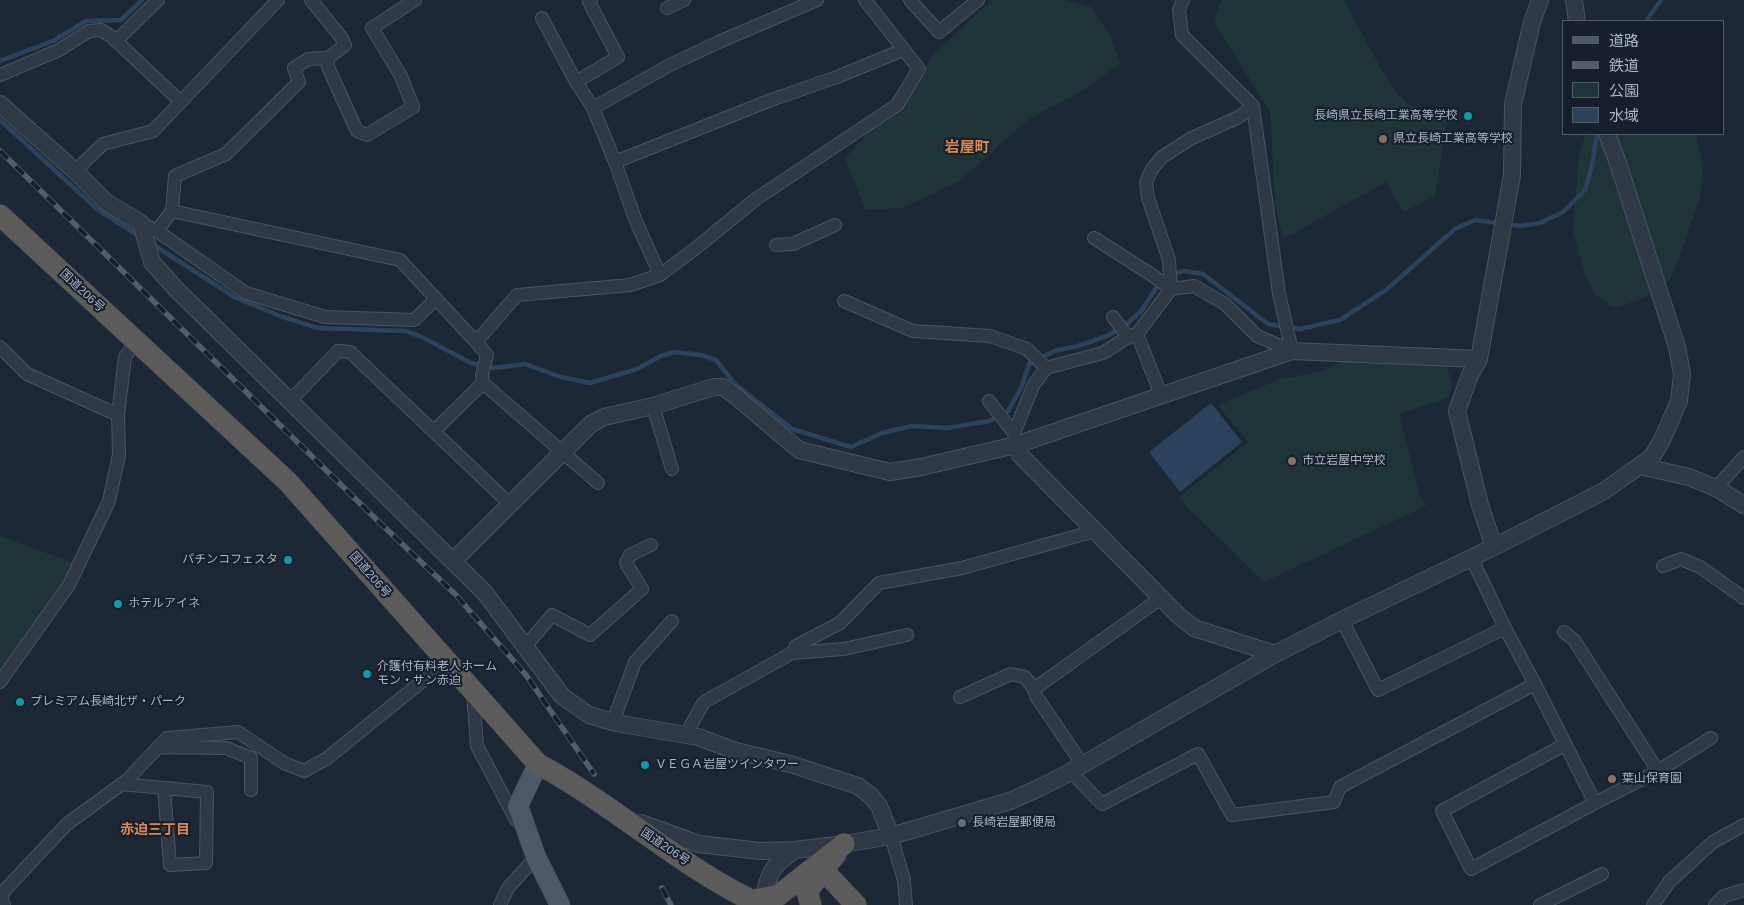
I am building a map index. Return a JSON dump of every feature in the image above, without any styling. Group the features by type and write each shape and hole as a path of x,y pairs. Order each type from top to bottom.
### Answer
{"highway":[{"name":"国道206号","path":"0,215 288,482 538,764 574,785 686,861 762,902"},
{"path":"762,902 779,895 844,844"},
{"path":"811,905 807,892 844,844"},
{"path":"823,870 856,905"}],"main road":[{"path":"538,764 518,806 536,857 560,905"}],"street":[{"path":"116,41 158,0"},
{"path":"75,171 103,144 153,131 278,0"},
{"path":"172,211 175,176 226,154 300,82 294,68 308,59 328,58 345,45 341,37 311,0"},
{"path":"328,58 328,67 356,131 367,135 413,107 402,76 372,28 416,0"},
{"path":"576,82 618,57 589,2 591,0"},
{"path":"667,8 684,0"},
{"path":"593,108 670,65 721,40 817,0"},
{"path":"476,342 516,295 630,285 660,275 756,199 897,105 919,69 865,0"},
{"path":"910,0 939,32 978,0"},
{"path":"1183,0 1179,10 1182,35 1253,106 1279,294 1290,344"},
{"path":"1494,547 1480,505 1457,411 1470,374 1479,359 1512,175 1513,104 1532,22 1540,0"},
{"path":"1574,0 1577,20"},
{"path":"542,18 576,82 593,108 635,219 660,275"},
{"path":"0,75 59,50 90,31 101,30 116,41 180,102"},
{"path":"615,162 904,50"},
{"path":"0,104 75,171 107,203 147,227 246,293 325,317 414,320 436,299"},
{"path":"1171,289 1169,260 1148,198 1146,182 1152,169 1162,158 1192,138 1239,117 1253,106"},
{"path":"574,785 646,826 699,844 760,851 795,850 891,836 1010,802 1077,768 1275,654 1604,491 1652,457 1663,438 1679,400 1682,374 1677,347 1607,135"},
{"path":"147,227 172,211 400,260 486,355 482,379 434,432"},
{"path":"776,246 793,244 835,226"},
{"path":"147,227 152,262 174,287 485,593 562,696 589,714 612,722 698,737 736,751 790,764 858,786 871,796 879,806 891,836 904,880 906,905"},
{"path":"1094,238 1171,289"},
{"path":"1015,439 1033,386 1046,368 1103,353 1133,335 1171,289 1194,286 1225,304 1257,336 1290,344 1479,359"},
{"path":"844,301 913,331 990,336 1027,350 1046,368"},
{"path":"1112,317 1133,335 1161,395"},
{"path":"0,682 69,585 109,501 119,455 118,415 124,357 136,342"},
{"path":"453,561 586,428 604,417 653,406 706,389 723,387 799,450 890,472 921,468 1161,395 1290,344"},
{"path":"0,347 27,374 118,415"},
{"path":"290,402 338,351 350,352 509,503"},
{"path":"482,379 598,483"},
{"path":"989,401 1015,439 1020,455 1178,616 1194,628 1275,654"},
{"path":"653,406 672,469"},
{"path":"1716,488 1744,457"},
{"path":"1640,466 1688,477 1716,488 1744,505"},
{"path":"792,653 796,646 840,623 879,583 962,568 1095,531"},
{"path":"525,647 552,615 590,635 642,589 626,563 630,555 651,545"},
{"path":"1472,557 1505,628 1595,803"},
{"path":"1663,566 1681,559 1700,567 1744,598"},
{"path":"1034,689 1161,598"},
{"path":"1342,620 1378,690 1505,628"},
{"path":"612,722 635,662 672,622"},
{"path":"1564,632 1574,640 1658,771"},
{"path":"686,734 704,702 792,653 844,649 907,635"},
{"path":"4,905 1,900 4,891 48,843 67,824 121,784 167,738 238,732 284,763 304,771 326,759 446,662"},
{"path":"960,697 1011,674 1025,677 1034,689 1036,696 1077,768 1102,804 1198,754 1232,815 1334,802 1340,787 1535,684"},
{"path":"473,692 477,746 536,857 508,888 500,905"},
{"path":"1564,744 1442,811 1471,869 1658,771 1711,738"},
{"path":"158,747 226,748 251,758 252,790"},
{"path":"121,784 164,788 207,792 206,863 170,865 164,788"},
{"path":"1653,905 1669,882 1714,842 1744,825"},
{"path":"762,902 767,882 776,864 795,850"},
{"path":"1540,905 1602,874"},
{"path":"1715,905 1724,896 1744,890"}],"green space":[{"path":"992,0 1066,0 1091,7 1110,36 1120,63 1087,88 1029,119 958,182 902,208 865,210 845,158 912,86 935,53"},
{"path":"1221,0 1344,0 1384,73 1402,98 1410,105 1419,108 1449,110 1435,196 1404,212 1386,182 1283,239 1275,205 1270,112 1214,22"},
{"path":"1586,135 1696,135 1703,166 1700,197 1670,280 1642,299 1614,308 1594,293 1583,270 1573,230 1579,153"},
{"path":"1345,360 1446,366 1453,385 1448,398 1399,414 1420,495 1426,506 1264,582 1178,498 1248,442 1217,405 1280,379 1323,371"},
{"path":"0,536 74,563 56,597 0,674"}],"water":[{"path":"1211,403 1242,442 1180,492 1149,452"}],"waterway":[{"path":"0,61 53,41 86,21 121,20 142,0"},
{"path":"1647,20 1661,0"},
{"path":"0,120 97,209 139,236"},
{"path":"1172,274 1184,271 1203,274 1268,324 1300,329 1340,320 1386,290 1455,229 1475,220 1520,226 1540,223 1563,212 1585,190 1592,166 1597,135"},
{"path":"152,244 236,298 283,317 318,328 405,331 420,336 471,363 494,368 525,364 561,377 590,383 637,369 661,356 674,352 701,355 716,360 735,384 792,429 851,447 882,433 911,426 947,428 989,421 1008,411 1021,388 1029,364 1054,351 1078,346 1107,336 1127,324 1142,310 1160,282"}],"railway":[{"path":"0,151 455,594 526,675 594,774"},
{"path":"662,888 671,905"}],"place":[{"name":"長崎県立長崎工業高等学校","path":"1468,116"},
{"name":"県立長崎工業高等学校","path":"1383,139"},
{"name":"市立岩屋中学校","path":"1292,461"},
{"name":"パチンコフェスタ","path":"288,560"},
{"name":"ホテルアイネ","path":"118,604"},
{"name":"介護付有料老人ホーム モン・サン赤迫","path":"367,674"},
{"name":"プレミアム長崎北ザ・パーク","path":"20,702"},
{"name":"ＶＥＧＡ岩屋ツインタワー","path":"645,765"},
{"name":"葉山保育園","path":"1612,779"},
{"name":"長崎岩屋郵便局","path":"962,823"}],"district":[{"name":"岩屋町","path":"967,148"},
{"name":"赤迫三丁目","path":"155,830"}]}
